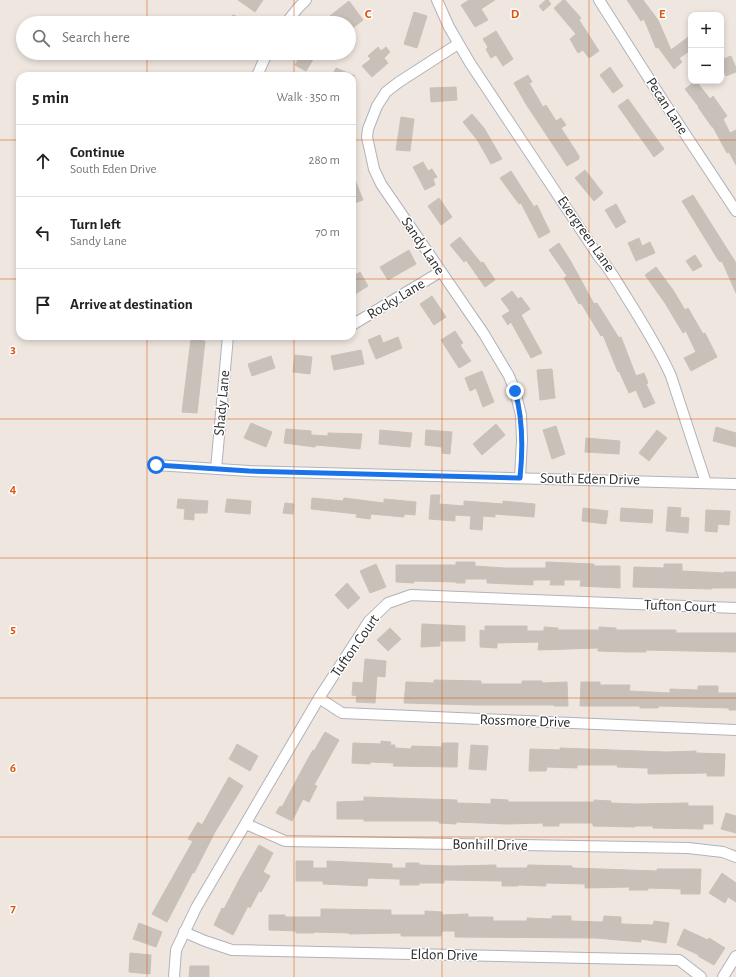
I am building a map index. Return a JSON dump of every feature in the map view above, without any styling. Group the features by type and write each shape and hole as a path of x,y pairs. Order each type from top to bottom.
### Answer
{"street":[{"path":"292,16 306,0"},
{"name":"Evergreen Lane","path":"437,0 458,44 595,251 615,276 645,325 671,376 706,483"},
{"name":"Pecan Lane","path":"598,0 736,211"},
{"name":"Sandy Lane","path":"458,44 412,72 386,92 377,106 368,129 367,137 374,169 381,184 484,334 512,384 520,407 521,415 522,440 520,478"},
{"path":"259,72 264,60"},
{"name":"Rocky Lane","path":"356,324 440,272"},
{"name":"Shady Lane","path":"216,469 228,340"},
{"name":"South Eden Drive","path":"156,465 216,469 736,484"},
{"name":"Tufton Court","path":"174,977 176,950 196,908 319,698 369,621 388,603 411,595 736,608"},
{"name":"Rossmore Drive","path":"319,698 342,713 736,730"},
{"name":"Bonhill Drive","path":"246,824 285,841 688,848 723,852 736,857"},
{"name":"Eldon Drive","path":"184,932 205,942 232,950 679,960 701,977"},
{"path":"723,977 736,956"}],"building":[{"path":"238,0 263,0 255,12"},
{"path":"469,0 495,0 481,9 488,20 475,27 461,5"},
{"path":"548,0 551,4 543,11 539,6"},
{"path":"565,0 581,18 579,20 599,51 589,58 583,50 578,53 570,39 576,34 554,8"},
{"path":"627,0 643,0 658,20 671,50 688,37 688,52 679,58 682,62 674,69 658,47 656,48 644,19 641,21"},
{"path":"349,1 363,20 356,26 356,16 330,16"},
{"path":"414,12 427,16 417,48 404,44"},
{"path":"496,31 513,59 503,66 496,55 491,58 486,49 488,47 483,39"},
{"path":"378,47 381,51 386,47 390,52 384,58 388,63 372,77 362,66 371,59 368,56"},
{"path":"731,56 736,72 726,76 724,71 724,59"},
{"path":"298,60 313,60 306,71 295,65"},
{"path":"610,67 623,86 613,93 600,75"},
{"path":"336,68 346,72 334,72"},
{"path":"528,75 532,82 529,83 543,107 546,105 556,121 561,118 566,125 561,128 579,156 579,159 567,166 514,83"},
{"path":"692,84 698,84 710,99 713,96 727,116 723,119 730,133 736,130 736,165 729,152 727,153 713,127 685,89"},
{"path":"456,87 457,100 431,102 430,88"},
{"path":"628,99 664,149 654,157 618,106"},
{"path":"472,114 484,128 502,159 491,164 478,141 463,122"},
{"path":"401,117 414,119 410,151 396,150"},
{"path":"423,162 428,171 432,169 437,177 433,179 435,185 425,190 413,167"},
{"path":"585,170 603,193 594,201 575,178"},
{"path":"511,171 534,207 537,205 550,232 539,238 521,203 519,204 500,178"},
{"path":"356,182 363,200 356,203"},
{"path":"693,195 736,263 736,293 722,261 720,262 717,258 682,201"},
{"path":"439,198 452,217 441,225 428,206"},
{"path":"616,204 626,222 616,228 605,210"},
{"path":"460,237 481,263 483,262 495,280 485,287 466,260 464,262 450,245"},
{"path":"639,238 642,246 650,242 655,253 636,261 628,243"},
{"path":"559,243 594,304 597,303 619,338 621,337 636,376 644,373 648,383 646,384 655,403 644,408 636,390 629,393 619,371 618,372 603,335 601,336 581,303 579,304 564,278 567,276 549,250"},
{"path":"409,250 416,264 388,280 380,267"},
{"path":"695,255 702,266 693,271 686,261"},
{"path":"656,267 673,290 685,310 688,308 703,334 705,333 717,357 691,371 684,358 696,352 686,331 683,333 665,303 645,275"},
{"path":"360,272 368,286 356,294 356,274"},
{"path":"512,291 518,299 521,297 530,309 521,315 542,353 531,358 511,322 508,325 502,316 510,311 501,299"},
{"path":"432,296 446,317 434,325 420,304"},
{"path":"455,331 463,343 460,345 471,361 459,368 441,340"},
{"path":"380,335 383,343 398,337 402,348 376,359 368,340"},
{"path":"191,340 205,341 197,413 182,412"},
{"path":"361,350 364,364 334,370 331,356"},
{"path":"295,355 312,357 310,374 293,372"},
{"path":"271,356 275,368 252,376 248,364"},
{"path":"552,369 555,398 540,400 537,370"},
{"path":"482,371 494,402 483,407 476,388 470,391 465,378"},
{"path":"251,423 272,432 266,447 244,438"},
{"path":"496,424 505,435 482,455 473,444"},
{"path":"556,426 565,454 552,459 543,430"},
{"path":"716,427 736,433 736,447 713,441"},
{"path":"286,429 311,431 311,435 328,436 328,433 362,434 360,449 316,445 315,447 284,443"},
{"path":"380,430 412,433 410,447 379,444"},
{"path":"426,430 452,432 450,454 442,453 442,447 425,445"},
{"path":"657,430 667,438 649,461 639,453"},
{"path":"586,438 620,441 619,454 585,452"},
{"path":"431,495 440,495 439,504 464,506 464,501 503,504 503,501 535,504 534,517 495,514 495,517 483,516 482,530 470,529 471,516 455,515 455,521 429,519"},
{"path":"312,498 343,501 344,498 384,503 384,499 416,502 415,515 404,514 404,517 371,514 370,519 356,517 357,514 311,509"},
{"path":"178,499 208,501 207,513 194,513 194,520 184,519 185,509 177,508"},
{"path":"227,499 251,501 250,514 225,512"},
{"path":"285,503 294,504 293,514 283,513"},
{"path":"668,507 681,508 680,517 689,518 688,533 666,531"},
{"path":"583,508 608,511 606,524 582,521"},
{"path":"621,508 653,510 652,523 620,521"},
{"path":"706,510 730,511 729,525 718,524 717,532 705,531"},
{"path":"456,562 475,562 475,566 505,568 546,568 546,562 594,564 594,566 620,566 620,588 580,586 581,580 564,580 564,585 550,585 551,580 533,580 533,585 487,583 487,579 465,579 465,583 414,581 414,583 396,582 396,565 456,565"},
{"path":"376,564 386,587 370,593 360,571"},
{"path":"664,564 682,564 682,571 724,573 736,572 736,588 712,589 633,587 634,567 664,568"},
{"path":"347,583 360,598 348,609 335,595"},
{"path":"422,624 465,626 465,641 440,641 440,646 421,647"},
{"path":"485,626 527,626 527,631 544,631 544,627 558,628 558,630 599,630 599,627 616,628 616,630 676,630 676,633 736,633 736,652 646,650 646,652 628,652 598,651 598,648 538,650 539,642 497,643 497,648 480,647 480,630 485,631"},
{"path":"390,628 401,639 388,651 377,640"},
{"path":"365,659 386,661 385,677 377,676 375,703 356,702 357,696 352,695 353,682 363,683"},
{"path":"434,680 481,681 481,684 522,684 522,681 542,681 542,683 567,682 568,706 404,703 406,682 434,683"},
{"path":"581,682 600,682 600,685 630,685 629,691 670,693 670,689 698,690 698,686 718,686 718,693 736,693 736,710 729,710 729,708 659,706 658,708 640,708 640,706 580,706"},
{"path":"325,732 339,740 314,785 317,786 309,802 303,799 292,821 276,813 280,806 282,807 313,750 314,751"},
{"path":"381,741 391,742 390,745 395,745 395,748 411,749 412,746 442,747 442,743 458,743 457,767 393,766 394,763 370,762 370,764 352,763 353,743 381,744"},
{"path":"237,744 258,756 250,771 229,759"},
{"path":"471,745 488,746 486,770 469,769"},
{"path":"560,748 666,752 696,751 696,753 725,754 724,776 707,776 707,773 648,774 648,768 617,767 618,765 577,765 577,768 547,767 546,771 529,771 530,749 560,750"},
{"path":"229,777 243,786 215,832 167,922 152,914 193,841 188,839 198,822 202,825"},
{"path":"364,797 457,800 457,803 491,804 491,799 508,800 508,802 594,802 594,800 611,801 611,803 635,804 688,803 688,806 713,806 713,824 703,824 703,829 653,828 653,826 593,826 593,823 559,823 559,826 543,826 543,823 508,824 456,822 456,824 439,823 439,821 364,821 364,819 337,819 337,802 364,801"},
{"path":"726,813 736,816 736,833 721,829"},
{"path":"259,845 273,853 263,872 270,876 261,892 259,891 250,908 248,906 233,935 214,925 222,908 224,909"},
{"path":"296,861 313,861 313,868 327,868 327,861 392,864 392,868 406,868 406,863 419,863 419,865 452,866 496,865 496,868 527,868 528,865 657,871 657,869 701,869 700,894 681,894 681,889 648,888 648,890 629,890 630,887 585,888 585,884 546,883 546,886 502,886 502,881 444,880 444,883 400,885 400,879 368,878 367,886 323,884 323,881 296,881"},
{"path":"722,873 736,883 736,902 728,897 725,903 709,893"},
{"path":"321,909 391,910 391,915 425,915 425,911 442,912 442,915 468,914 468,917 493,917 493,921 527,921 527,918 552,919 552,916 571,916 571,921 603,922 604,916 621,917 621,924 653,925 654,921 669,923 666,943 641,939 641,942 596,938 455,937 455,931 442,931 441,936 401,936 401,933 296,933 296,931 269,930 269,915 285,915 285,917 321,917"},
{"path":"139,923 162,932 156,947 133,939"},
{"path":"684,929 708,940 709,938 725,948 714,965 698,956 699,955 677,945"},
{"path":"130,953 151,955 150,974 129,972"},
{"path":"190,966 209,966 209,977 189,977"}],"route":[{"path":"156,465 249,471 520,478 522,440 521,415 515,391"}]}
